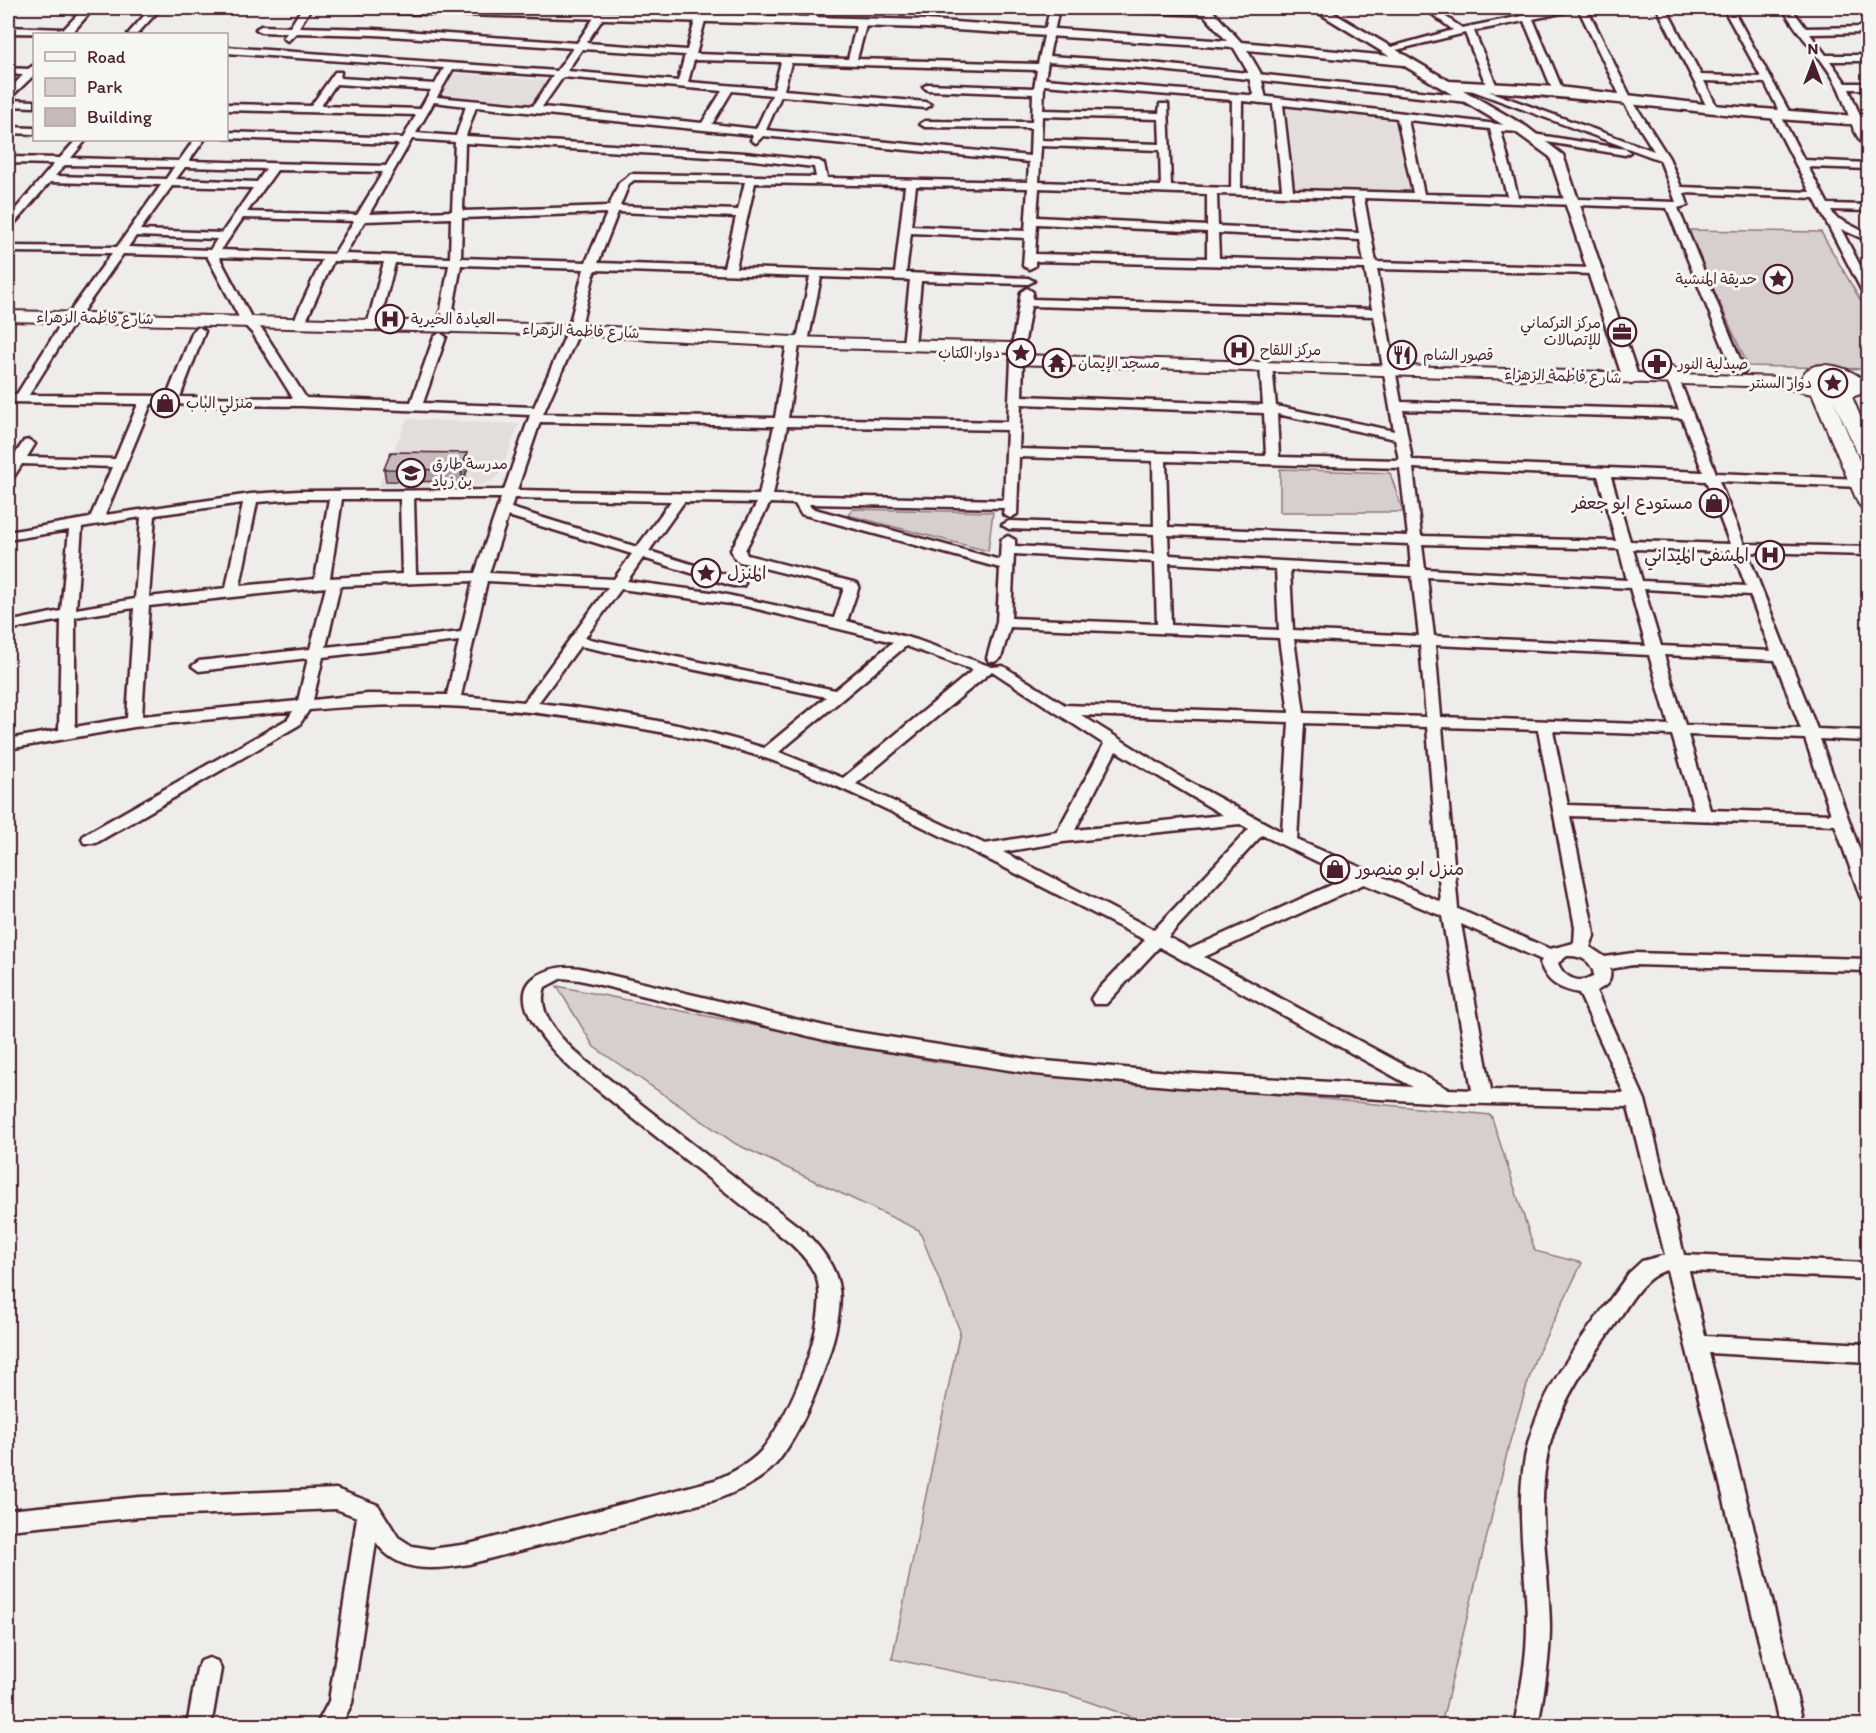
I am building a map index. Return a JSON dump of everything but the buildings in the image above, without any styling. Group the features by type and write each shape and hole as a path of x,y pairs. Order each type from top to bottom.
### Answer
{"main road":[{"name":"شارع فاطمة الزهراء","path":"8,316 69,323 199,330 299,323 373,325 442,332"},
{"name":"شارع فاطمة الزهراء","path":"8,326 69,323 572,335 1266,366 1389,366"},
{"name":"شارع فاطمة الزهراء","path":"795,345 909,345 1017,354 1629,373 1817,384"},
{"path":"1817,384 1826,370 1843,373 1854,379 1859,387 1863,434 1869,456"},
{"name":"شارع فاطمة الزهراء","path":"1671,375 1739,371 1817,384"},
{"path":"1817,384 1859,387"},
{"path":"1817,384 1869,503"}],"street":[{"path":"8,30 66,33 89,8"},
{"path":"133,33 156,8"},
{"path":"228,62 272,62 306,8"},
{"path":"357,8 678,12 701,17 755,13 814,14 862,22 1238,45 1403,61"},
{"path":"846,784 991,666 1004,622 1017,354 1028,281 1039,87 1055,8"},
{"path":"1107,8 1206,10 1238,45 1257,75 1260,99"},
{"path":"1317,8 1444,85 1664,158"},
{"path":"1428,8 1464,30 1492,87"},
{"path":"1387,51 1533,13 1572,8"},
{"path":"453,700 481,575 508,495 537,414 572,335 590,268 624,183 631,177 1034,185 1683,206 1664,158 1627,100 1583,8"},
{"path":"1661,8 1713,110"},
{"path":"1728,8 1768,80 1799,163 1869,291"},
{"path":"1787,8 1843,86 1862,120 1869,144"},
{"path":"536,109 580,45 607,12"},
{"path":"1533,13 1558,92"},
{"path":"682,84 701,17"},
{"path":"852,61 862,22"},
{"path":"261,29 374,32 787,60 1043,63 1257,75 1465,92 1492,87 1558,92 1713,110 1862,120"},
{"path":"1803,31 1869,30"},
{"path":"228,50 562,74 926,105"},
{"path":"313,110 349,58"},
{"path":"1823,58 1869,58"},
{"path":"735,178 778,92 787,60"},
{"path":"924,136 930,62"},
{"path":"299,323 332,259 360,218 450,66"},
{"path":"8,71 33,71"},
{"path":"8,97 33,71"},
{"path":"1696,78 1768,80"},
{"path":"333,81 437,87"},
{"path":"1843,86 1869,86"},
{"path":"928,87 1039,87 1260,99 1495,127 1664,158"},
{"path":"705,127 729,88"},
{"path":"1164,92 1166,189"},
{"path":"1465,92 1556,154 1629,373"},
{"path":"1236,192 1237,98"},
{"path":"430,99 760,132 924,136 1038,125"},
{"path":"1278,102 1288,194"},
{"path":"8,103 33,104"},
{"path":"416,406 442,332 455,264 460,139 472,103"},
{"path":"228,107 422,112"},
{"path":"1038,113 1164,116"},
{"path":"1402,116 1419,198"},
{"path":"1495,127 1513,200"},
{"path":"8,130 33,131"},
{"path":"228,135 460,139 745,156 819,164 822,180"},
{"path":"924,136 1036,160"},
{"path":"8,224 80,141"},
{"path":"14,398 198,141"},
{"path":"1037,143 1165,147"},
{"path":"8,160 388,169"},
{"path":"1799,163 1869,166"},
{"path":"212,255 273,167"},
{"path":"729,272 751,178"},
{"path":"48,179 261,184"},
{"path":"900,277 911,182"},
{"path":"1677,190 1817,195"},
{"path":"1212,191 1210,229 1213,262"},
{"path":"1359,196 1406,464 1427,640 1450,910 1484,1097"},
{"path":"1671,205 1739,371"},
{"path":"1823,207 1869,208"},
{"path":"240,215 360,218 614,209 743,214"},
{"path":"1830,219 1869,238"},
{"path":"1032,220 1366,237"},
{"path":"906,229 1031,235"},
{"path":"132,233 225,236"},
{"path":"8,249 120,250 455,264 1028,281"},
{"path":"212,255 253,327 302,402"},
{"path":"1029,257 1594,271"},
{"path":"373,325 390,261"},
{"path":"816,275 795,345 765,500 738,550 741,558 852,586 839,625"},
{"path":"909,345 916,278"},
{"path":"1026,302 1380,313"},
{"path":"172,401 199,330"},
{"path":"1266,366 1273,461"},
{"path":"1671,375 1811,735 1869,896"},
{"path":"14,398 302,402 416,406 537,414 781,422 1014,426"},
{"path":"96,520 146,400"},
{"path":"1015,400 1270,408 1401,437"},
{"path":"1396,406 1686,414"},
{"path":"8,476 13,460 28,444"},
{"path":"1012,453 1406,464 1860,483"},
{"path":"1159,458 1164,629"},
{"path":"13,460 120,463"},
{"path":"1603,471 1703,814"},
{"path":"8,536 76,523 251,498 336,495 508,495 1010,504"},
{"path":"90,839 294,722 305,703 317,651 328,582 336,495"},
{"path":"407,495 409,577"},
{"path":"232,591 251,498"},
{"path":"528,707 619,585 680,498"},
{"path":"800,500 806,511 1007,566"},
{"path":"503,510 738,583"},
{"path":"134,722 148,512"},
{"path":"67,735 68,613 76,523"},
{"path":"1009,525 1414,540 1738,546 1869,551"},
{"path":"1008,550 1755,591"},
{"path":"1283,565 1286,633 1297,717 1288,843"},
{"path":"8,626 142,601 328,582 409,577 481,575 693,593 839,625 991,666 1112,743 1288,843 1450,910 1551,957"},
{"path":"1004,622 1780,656"},
{"path":"199,666 467,636"},
{"path":"577,641 838,695"},
{"path":"767,754 903,641"},
{"path":"8,744 134,722 305,703 368,699 453,700 577,712 712,737 767,754 846,784 984,850 1158,939 1370,1057 1448,1096"},
{"path":"1062,710 1869,736"},
{"path":"1545,727 1584,927 1585,936 1580,950"},
{"path":"1063,837 1112,743"},
{"path":"1562,810 1841,820"},
{"path":"984,850 1063,837 1244,818"},
{"path":"1100,999 1260,827"},
{"path":"1190,956 1366,876"},
{"path":"1551,957 1563,950 1580,950 1602,964 1633,959 1869,965"},
{"path":"1551,957 1550,969 1559,980 1585,987 1599,982 1603,977 1602,964"},
{"path":"8,1520 140,1507 336,1499 349,1501 370,1512 396,1549 409,1556 440,1559 469,1554 731,1485 759,1467 779,1445 823,1340 830,1311 827,1278 816,1256 788,1230 568,1057 548,1033 533,998 538,982 551,974 580,974 777,1024 961,1058 1107,1074 1448,1096 1636,1100"},
{"path":"1585,987 1636,1100 1792,1725"},
{"path":"1526,1725 1537,1648 1538,1613 1530,1499 1540,1438 1566,1383 1636,1279 1649,1267 1677,1261 1869,1271"},
{"path":"1696,1344 1869,1353"},
{"path":"328,1725 340,1703 370,1512"},
{"path":"199,1725 209,1669"}],"shaded area":[{"path":"454,73 554,81 536,106 439,97"},
{"path":"1287,108 1396,121 1412,192 1296,189"},
{"path":"407,419 519,424 500,474 491,482 471,487 378,487"}],"green space":[{"path":"1687,230 1821,232 1868,313 1868,369 1748,366"},
{"path":"1280,469 1390,473 1403,512 1280,512"},
{"path":"852,509 993,512 988,551 848,515"},
{"path":"557,986 937,1062 1491,1115 1535,1251 1582,1263 1535,1359 1510,1441 1441,1725 1154,1725 1067,1694 892,1659 960,1331 919,1230 736,1144 594,1047"}],"place":[{"name":"حديقة المنشية","path":"1778,279"},
{"name":"العيادة الخيرية","path":"390,319"},
{"name":"مركز التركماني للإتصالات","path":"1622,332"},
{"name":"مركز اللقاح","path":"1239,350"},
{"name":"دوار الكتاب","path":"1021,353"},
{"name":"قصور الشام","path":"1402,355"},
{"name":"مسجد الإيمان","path":"1057,363"},
{"name":"صيدلية النور","path":"1657,364"},
{"name":"دوار السنتر","path":"1833,383"},
{"name":"منزلي الباب","path":"165,403"},
{"name":"مدرسة طارق بن زياد","path":"411,473"},
{"name":"مستودع ابو جعفر","path":"1714,503"},
{"name":"المشفى الميداني","path":"1770,555"},
{"name":"المنزل","path":"706,573"},
{"name":"منزل ابو منصور","path":"1335,869"}]}
